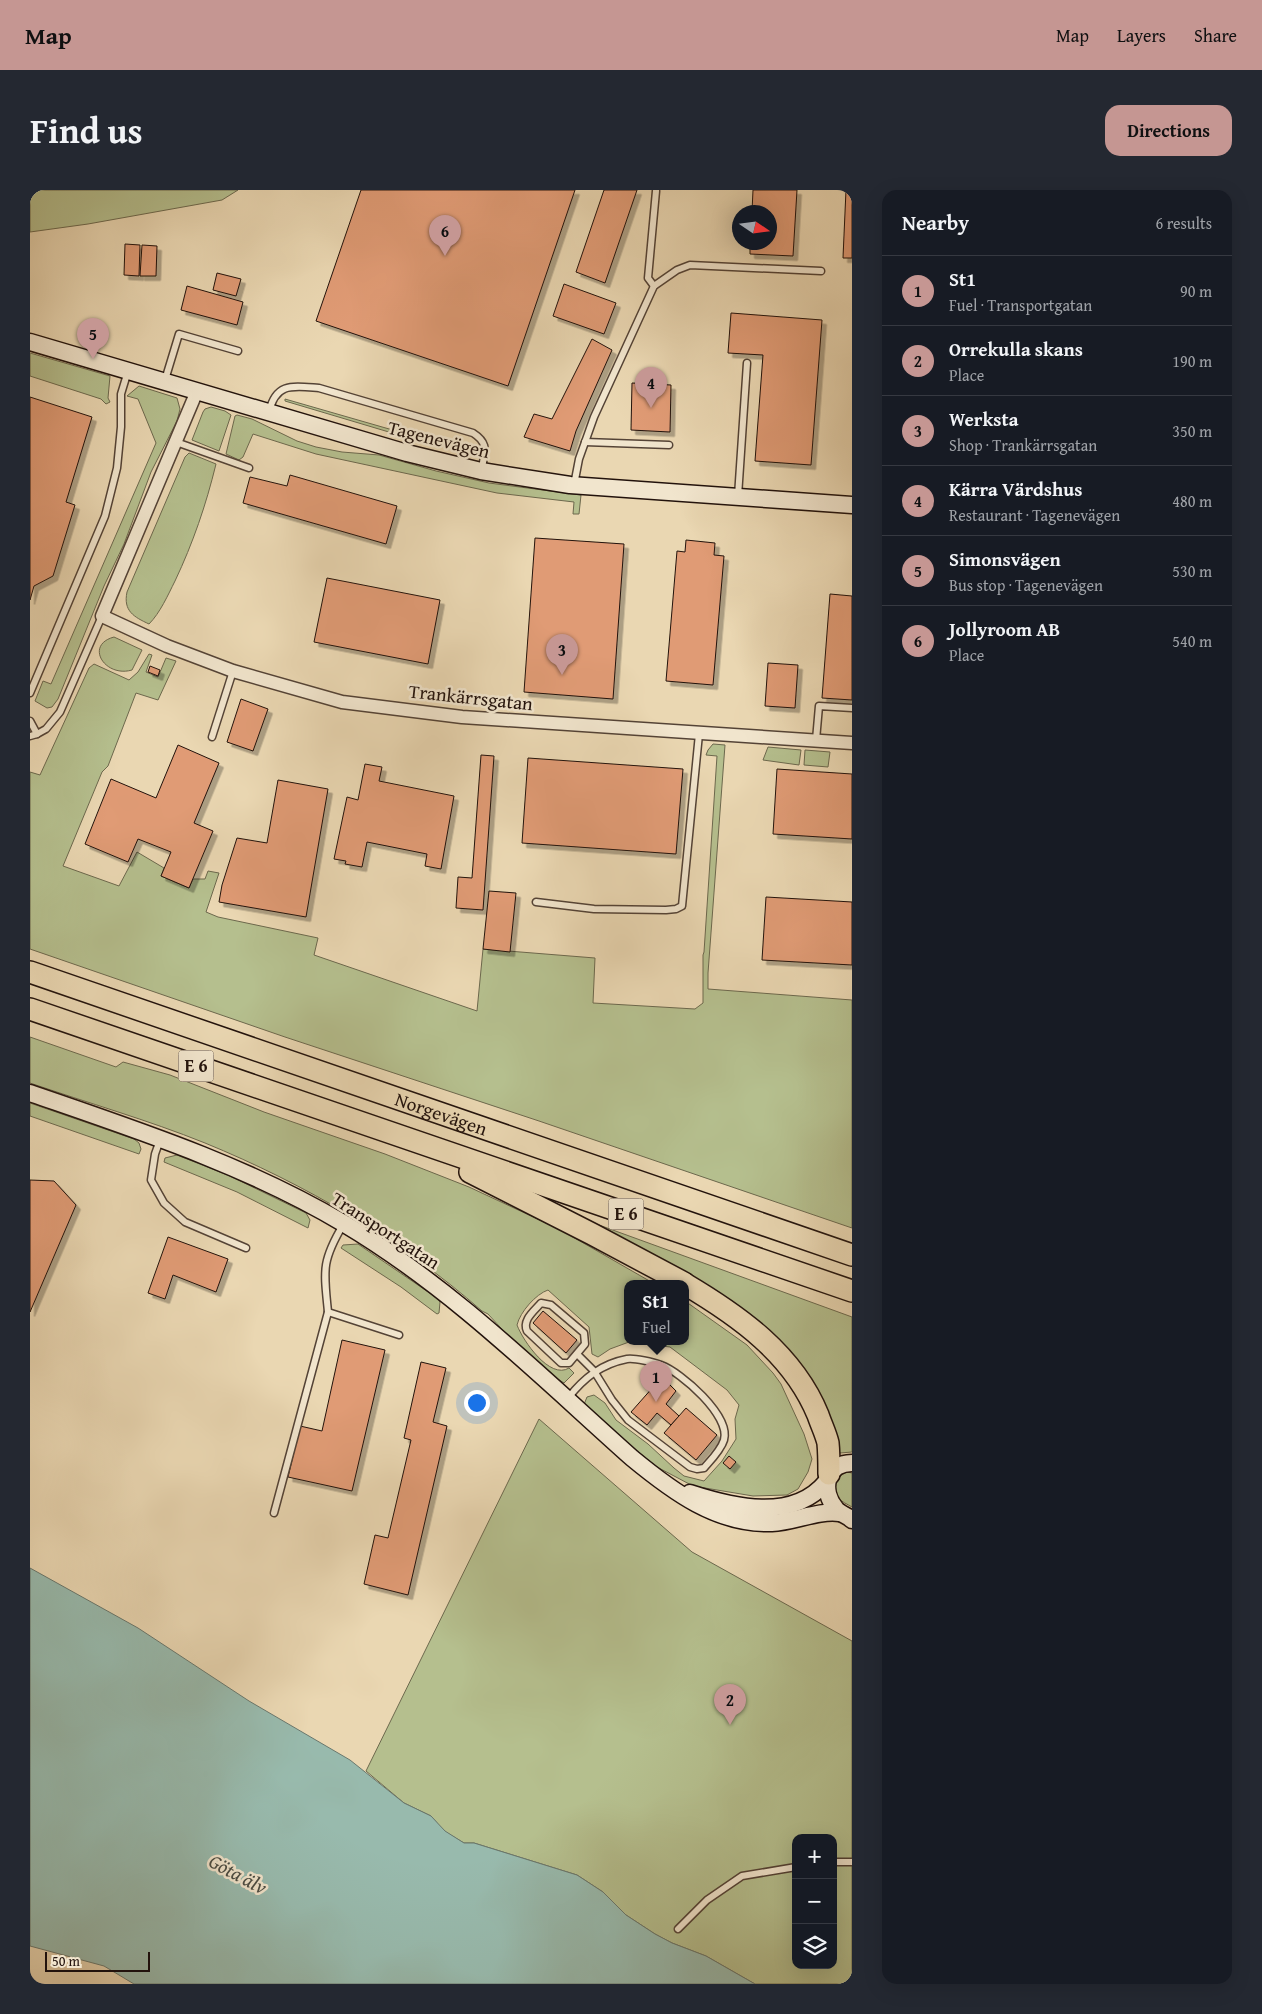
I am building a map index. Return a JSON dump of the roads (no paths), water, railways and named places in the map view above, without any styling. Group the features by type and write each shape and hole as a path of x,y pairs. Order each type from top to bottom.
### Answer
{"highway":[{"name":"Norgevägen","path":"30,972 852,1255"},
{"name":"Norgevägen","path":"30,1008 400,1137 852,1291"},
{"path":"400,1137 678,1280"},
{"path":"780,1229 852,1246"},
{"path":"689,1286 751,1327 790,1367 813,1403 828,1442 828,1478"}],"street":[{"name":"Tagenevägen","path":"30,342 407,453 481,471 574,485 852,505"},
{"path":"102,616 197,391"},
{"name":"Trankärrsgatan","path":"102,616 167,646 233,670 342,702 462,717 852,743"},
{"name":"Transportgatan","path":"30,1092 161,1138 261,1180 344,1224 406,1265 463,1307 632,1458 694,1503 718,1514 770,1523 822,1513 846,1516"},
{"name":"Transportgatan","path":"669,1486 721,1501 771,1508 794,1505 810,1498 835,1468 844,1463 852,1463"},
{"path":"828,1478 831,1502 846,1516"}],"lane":[{"path":"654,286 648,278 656,191"},
{"path":"574,485 575,472 594,416 654,286 677,270 690,265 821,270"},
{"path":"165,381 179,334 238,351"},
{"path":"738,496 747,363"},
{"path":"30,693 105,516 118,468 121,394 128,370"},
{"path":"270,412 272,401 278,392 295,386 319,388 473,433 481,438 485,446 481,471"},
{"path":"176,442 249,468"},
{"path":"585,442 669,445"},
{"path":"30,721 34,735 46,729 60,712 102,616"},
{"path":"212,738 233,670"},
{"path":"816,740 819,706 852,708"},
{"path":"536,902 603,909 666,910 682,906 699,734"},
{"path":"161,1138 155,1154 151,1180 164,1202 185,1222 246,1248"},
{"path":"274,1513 328,1312 324,1269 330,1246 344,1224"},
{"path":"541,1303 551,1305 584,1333 585,1344 577,1354 569,1363 561,1363 527,1331 526,1322 541,1303"},
{"path":"328,1312 399,1335"},
{"path":"568,1399 594,1371 628,1359 661,1365 687,1380 712,1407 723,1424 724,1439 704,1468 690,1467 628,1420 612,1400 594,1371 577,1354"},
{"path":"837,1862 852,1862"},
{"path":"678,1929 707,1900 742,1876 792,1869"}],"water":[{"name":"Göta älv","path":"30,1568 138,1628 249,1701 350,1760 404,1803 431,1816 445,1831 464,1843 474,1843 577,1875 603,1892 626,1915 655,1934 672,1943 706,1956 755,1984 134,1984 104,1966 30,1946"}],"place":[{"name":"Jollyroom AB","path":"445,256"},
{"name":"Simonsvägen","path":"93,359"},
{"name":"Kärra Värdshus","path":"651,408"},
{"name":"Werksta","path":"562,675"},
{"name":"St1","path":"656,1402"},
{"name":"Orrekulla skans","path":"730,1725"}]}
